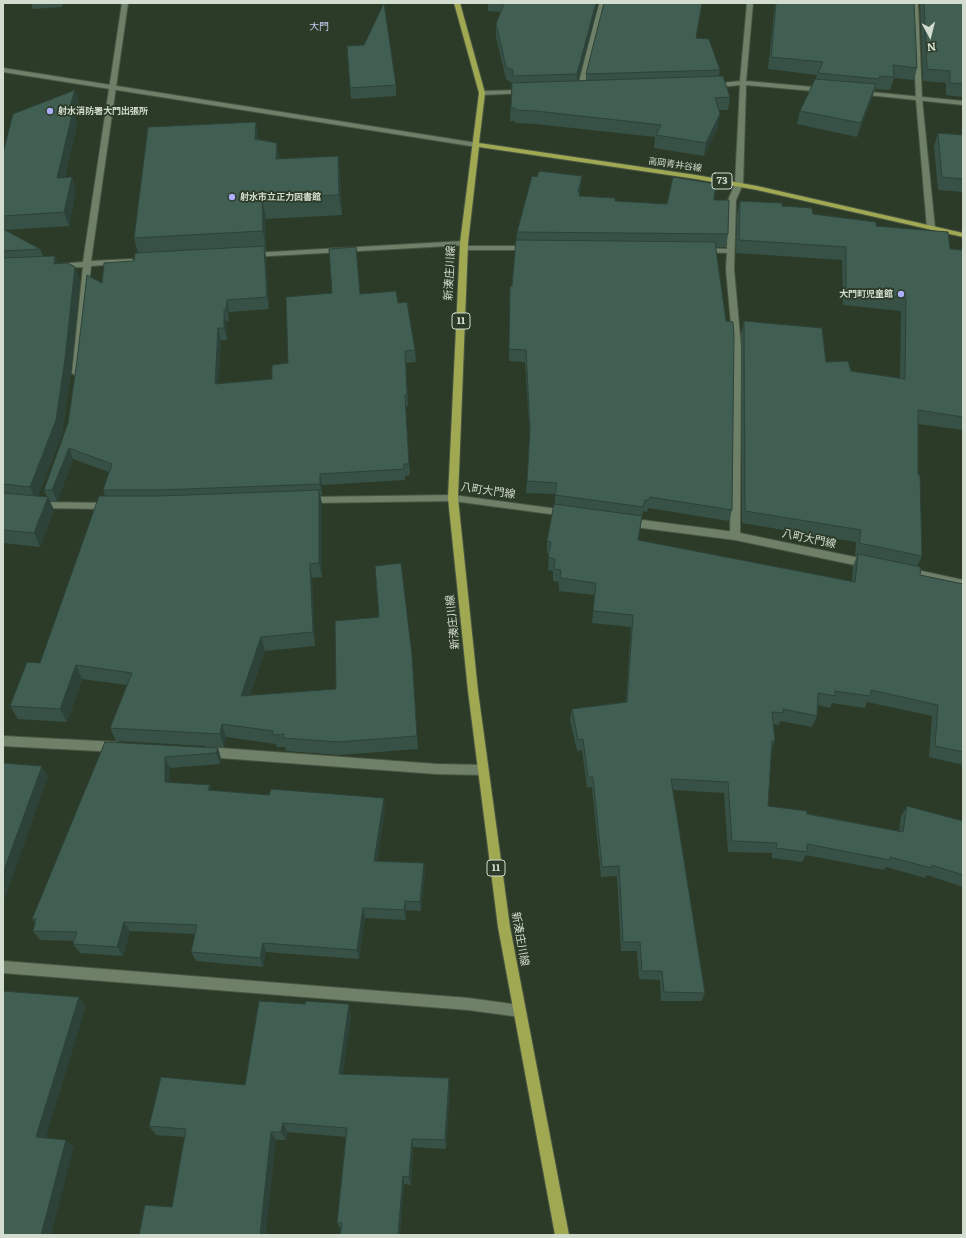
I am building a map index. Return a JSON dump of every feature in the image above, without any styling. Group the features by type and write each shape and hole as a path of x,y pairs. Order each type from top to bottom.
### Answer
{"main road":[{"name":"新湊庄川線","path":"457,3 482,93 464,245 453,498 473,691 504,927 562,1235"},
{"name":"高岡青井谷線","path":"477,145 739,184 963,235"}],"street":[{"path":"75,381 87,264 125,3"},
{"path":"580,90 602,3"},
{"path":"735,536 737,347 730,269 730,251 732,200 739,184 743,83 750,3"},
{"path":"915,3 918,99 931,228"},
{"path":"3,70 477,145"},
{"path":"704,86 743,83 833,90"},
{"path":"573,91 588,90"},
{"path":"482,93 534,92"},
{"path":"856,93 963,103"},
{"path":"246,255 464,245 533,248"},
{"path":"699,250 730,251"},
{"path":"49,266 142,261"},
{"name":"八町大門線","path":"302,500 453,498 576,515"},
{"path":"26,504 43,502 118,506"},
{"name":"八町大門線","path":"616,520 735,536 879,566"},
{"path":"902,571 963,584"},
{"path":"3,741 130,748"},
{"path":"194,752 436,769 483,770"},
{"path":"3,966 468,1004 520,1011"}],"building":[{"path":"384,3 396,85 350,88 347,46 364,45"},
{"path":"504,3 596,3 577,74 513,76 513,70 506,67 496,24"},
{"path":"604,3 702,3 696,38 709,39 720,70 586,74"},
{"path":"776,3 914,3 917,68 893,65 894,77 880,76 879,79 818,73 823,62 771,57"},
{"path":"924,3 963,3 963,84 950,83 950,71 927,69"},
{"path":"723,76 730,97 715,98 720,114 706,143 656,135 661,125 515,110 515,108 511,108 512,83"},
{"path":"815,79 876,84 861,123 800,111"},
{"path":"75,90 68,112 73,111 57,178 72,177 64,212 3,216 3,153 13,114"},
{"path":"256,122 255,139 277,143 276,159 338,156 339,195 262,199 263,231 134,238 148,127"},
{"path":"938,133 963,135 963,179 942,177"},
{"path":"539,171 582,176 578,192 580,192 579,196 615,198 615,201 667,204 673,177 716,184 714,200 729,200 728,234 517,232 532,176 537,177"},
{"path":"740,201 782,203 782,206 812,208 813,214 876,222 876,226 948,232 950,249 963,250 963,417 918,410 918,475 920,475 922,556 859,543 861,530 745,511 744,321 822,328 826,362 848,361 851,371 905,379 906,298 846,292 846,247 739,240"},
{"path":"3,229 40,249 3,251"},
{"path":"516,240 715,242 726,321 733,322 734,335 732,510 650,497 649,500 645,500 643,507 555,495 557,483 527,481 530,430 526,350 509,349 510,286 512,286"},
{"path":"264,246 267,297 227,300 226,310 224,310 224,328 218,328 215,384 272,379 272,365 288,363 286,297 332,293 329,249 356,247 360,294 396,291 398,303 407,302 415,350 405,351 407,394 405,395 409,464 404,464 404,469 320,474 320,484 160,490 103,490 112,464 69,448 52,490 44,490 68,423 87,275 102,283 104,263 134,261 135,253"},
{"path":"55,256 54,264 68,263 75,267 65,359 56,420 30,487 3,484 3,258"},
{"path":"319,490 319,563 310,564 313,632 261,637 241,696 336,689 335,621 379,617 375,566 401,563 412,655 417,736 338,742 283,738 284,734 273,735 273,731 222,724 220,734 110,728 132,673 76,665 60,709 10,706 27,662 40,663 99,496 160,496"},
{"path":"3,493 48,497 34,533 3,530"},
{"path":"554,504 642,516 638,540 855,582 858,554 921,567 920,575 963,584 963,752 935,746 938,705 871,690 870,696 835,691 835,696 818,693 817,716 783,709 783,713 772,712 775,741 772,741 768,806 807,811 807,814 903,832 907,806 963,821 963,875 932,865 931,868 890,857 890,860 807,844 807,852 776,848 777,843 732,841 728,782 671,779 705,993 664,992 662,971 642,971 640,942 623,942 619,866 602,867 593,777 588,777 583,739 578,740 572,709 627,702 633,615 593,611 596,583 560,578 561,570 554,569 555,559 548,557 551,542 547,541"},
{"path":"105,742 218,748 216,753 165,757 165,782 210,785 208,790 269,795 271,789 384,798 374,861 424,863 420,902 405,901 404,910 363,908 357,950 263,943 260,958 191,952 197,925 124,922 117,947 73,944 77,932 33,931 36,919 32,919"},
{"path":"3,763 42,766 3,873"},
{"path":"3,991 79,997 36,1137 66,1140 41,1235 3,1235"},
{"path":"259,1001 305,1004 306,1001 349,1004 339,1074 449,1078 445,1140 412,1139 409,1177 403,1176 398,1235 340,1235 342,1223 337,1223 347,1128 283,1123 281,1132 271,1132 260,1235 139,1235 145,1205 172,1207 186,1129 149,1126 161,1077 245,1085"}],"place":[{"name":"射水消防署大門出張所","path":"50,111"},
{"name":"射水市立正力図書館","path":"232,197"},
{"name":"大門町児童館","path":"901,294"}],"district":[{"name":"大門","path":"319,27"}]}
